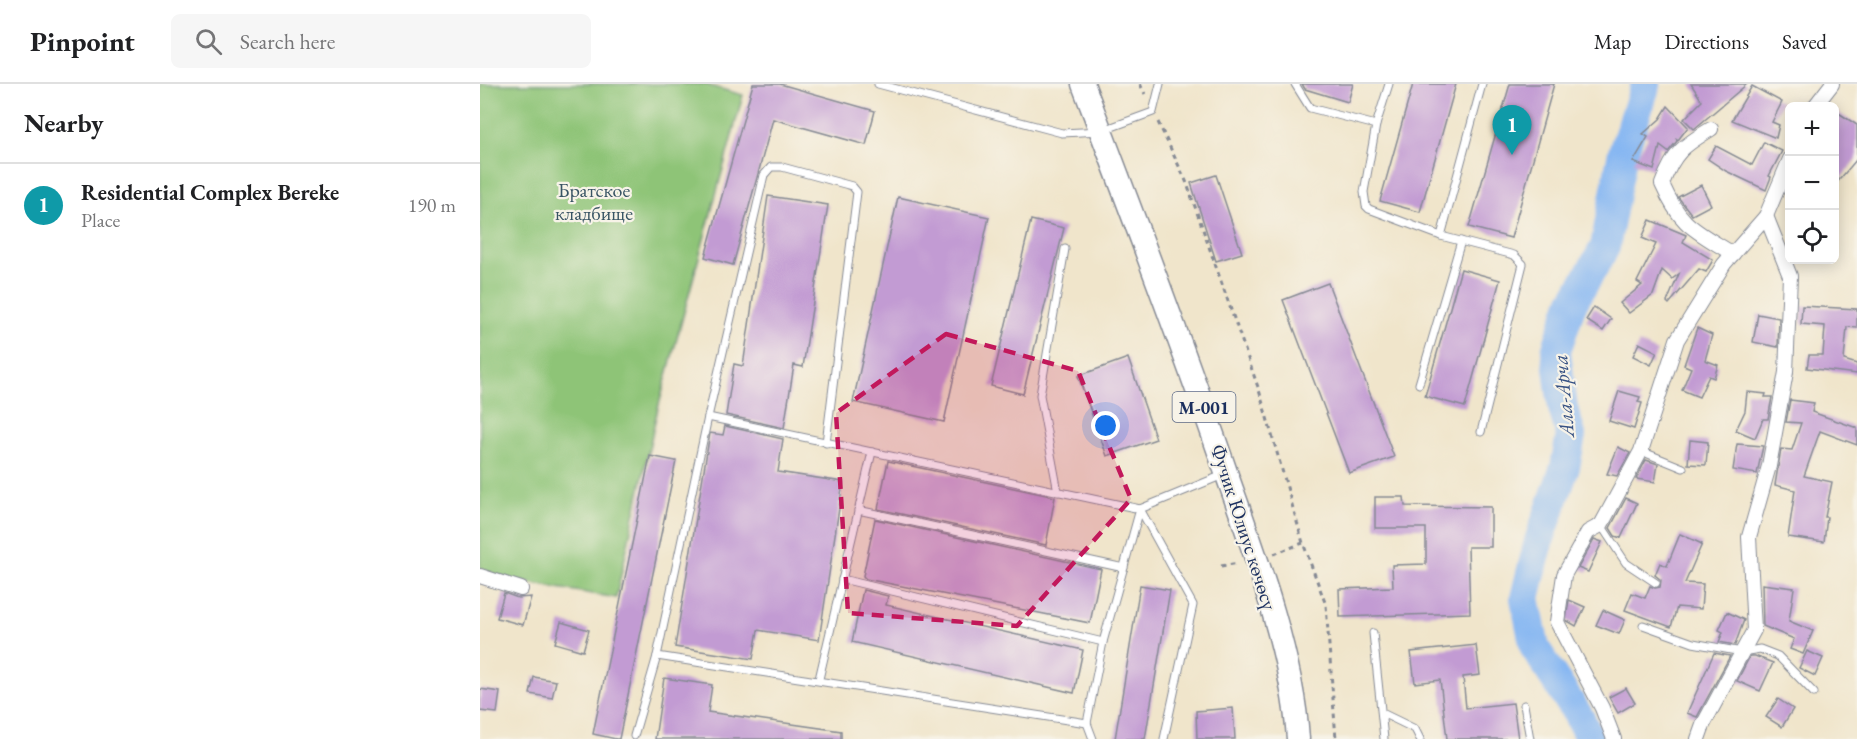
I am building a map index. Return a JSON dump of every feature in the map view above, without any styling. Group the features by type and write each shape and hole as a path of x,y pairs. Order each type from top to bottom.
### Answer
{"main road":[{"name":"Фучик Юлиус көчөсү","path":"1083,84 1227,473 1279,635 1298,739"}],"street":[{"path":"1818,102 1832,84"},
{"path":"1711,129 1682,147 1670,163 1662,184 1674,210 1688,226 1733,254"},
{"path":"1614,739 1602,708 1557,622 1564,575 1588,532 1601,525 1641,451 1677,340 1733,254 1766,216 1785,171"},
{"path":"1698,739 1703,725 1754,630 1749,537 1769,466 1786,372 1790,276 1766,216"},
{"path":"480,576 521,589"}],"lane":[{"path":"878,84 1062,133 1101,131 1153,112 1160,84"},
{"path":"1295,84 1310,108 1376,125"},
{"path":"1389,84 1376,125 1365,192 1366,206 1373,211 1441,236 1514,255 1524,264 1481,432"},
{"path":"1441,236 1482,84"},
{"path":"634,736 657,656 708,417 764,175 771,167 782,167 852,186 857,192 826,443"},
{"path":"1419,384 1461,242"},
{"path":"1058,492 1040,395 1065,249"},
{"path":"708,417 1140,509 1227,473"},
{"path":"1641,451 1683,468"},
{"path":"819,680 872,452"},
{"path":"1093,739 1087,723 1103,642 1140,509"},
{"path":"1140,509 1193,605 1164,739"},
{"path":"858,510 1124,568"},
{"path":"1601,525 1626,563 1656,583"},
{"path":"842,579 1103,642"},
{"path":"1643,625 1693,643 1742,652 1760,649 1778,656 1814,693"},
{"path":"1373,633 1384,739"},
{"path":"657,656 1087,723"},
{"path":"1524,705 1530,739"},
{"path":"1382,713 1415,729 1420,739"}],"path":[{"path":"1153,112 1186,181 1259,390 1303,543 1326,604 1336,739"}],"highlighted area":[{"path":"946,334 1078,371 1131,499 1017,626 848,613 836,413"}],"green space":[{"name":"Братское кладбище","path":"480,84 703,84 743,95 657,412 616,598 510,580 480,569"}],"building":[{"path":"753,84 780,84 875,111 866,145 773,119 733,265 705,257"},
{"path":"1302,84 1353,84 1348,102 1305,89"},
{"path":"1413,84 1456,84 1420,212 1380,201"},
{"path":"1510,84 1554,84 1511,238 1469,227"},
{"path":"1691,84 1747,84 1694,129 1684,119 1702,101"},
{"path":"1752,86 1782,102 1772,122 1779,125 1776,138 1732,120"},
{"path":"1668,106 1688,127 1678,140 1676,138 1677,141 1668,152 1660,146 1654,170 1633,162 1648,137 1643,134 1660,119"},
{"path":"1839,113 1857,125 1857,159 1839,180"},
{"path":"1764,142 1782,151 1769,176 1771,177 1766,190 1726,171 1708,159 1716,146 1752,165"},
{"path":"1216,175 1242,253 1216,261 1191,183"},
{"path":"1701,185 1711,205 1692,215 1678,197"},
{"path":"768,196 828,205 803,367 794,365 784,428 726,415 734,364 743,366"},
{"path":"898,197 989,217 944,422 853,402"},
{"path":"1031,220 1064,228 1023,394 991,386"},
{"path":"1650,220 1686,235 1683,242 1713,260 1706,272 1699,269 1669,304 1667,302 1679,274 1672,279 1662,270 1653,295 1629,313 1620,303 1642,285 1637,282 1656,244 1642,238"},
{"path":"1461,269 1500,280 1465,407 1425,396"},
{"path":"1328,283 1394,457 1349,473 1283,300"},
{"path":"1802,306 1857,309 1857,328 1847,327 1844,360 1857,364 1857,374 1807,368 1809,355 1823,355 1825,326 1801,324"},
{"path":"1594,307 1611,319 1603,331 1586,320"},
{"path":"1758,314 1779,318 1778,347 1753,342"},
{"path":"1697,328 1712,335 1705,360 1718,365 1714,378 1709,376 1699,397 1682,390 1691,368 1684,365"},
{"path":"1639,343 1657,352 1651,365 1633,356"},
{"path":"1128,358 1156,439 1107,456 1078,376"},
{"path":"1619,391 1640,397 1638,402 1642,403 1634,429 1609,421"},
{"path":"1747,392 1772,397 1768,419 1763,419 1755,438 1736,430 1745,411"},
{"path":"1790,400 1814,403 1812,412 1857,428 1857,445 1820,431 1804,476 1832,482 1825,517 1827,517 1824,542 1788,537 1795,490 1775,485 1781,449 1792,450 1801,423 1786,422"},
{"path":"725,426 783,439 778,472 843,482 819,640 758,630 753,659 675,647 710,433 723,435"},
{"path":"1690,440 1708,442 1706,465 1688,464"},
{"path":"1737,444 1763,446 1757,474 1733,470"},
{"path":"1618,447 1630,453 1617,476 1607,474"},
{"path":"650,456 676,461 619,739 616,739 593,734"},
{"path":"1646,460 1658,464 1655,482 1636,479"},
{"path":"888,461 1055,497 1046,545 878,509"},
{"path":"1375,497 1404,497 1405,506 1491,507 1491,547 1468,547 1470,613 1340,617 1339,589 1393,587 1392,565 1426,564 1426,528 1375,528"},
{"path":"1626,498 1637,503 1621,538 1615,536 1610,528"},
{"path":"875,519 1101,569 1090,623 866,579 863,576"},
{"path":"1680,534 1702,544 1685,583 1703,584 1701,609 1677,607 1671,627 1625,610 1632,593 1645,598 1650,586 1660,587 1661,580 1655,575 1660,563 1667,566"},
{"path":"1594,539 1602,542 1588,572 1578,568"},
{"path":"1762,584 1794,588 1789,621 1813,631 1803,654 1790,649 1794,639 1763,626"},
{"path":"1140,585 1170,590 1145,739 1115,739"},
{"path":"863,590 888,596 886,605 1083,650 1074,693 852,642"},
{"path":"504,593 518,598 531,597 523,625 497,618"},
{"path":"1569,600 1585,607 1576,626 1566,620"},
{"path":"1603,610 1625,620 1619,634 1596,625"},
{"path":"1727,612 1744,620 1735,645 1719,642 1723,632 1719,630"},
{"path":"561,622 589,630 583,651 555,643"},
{"path":"1476,645 1480,675 1463,677 1466,708 1513,703 1518,739 1447,739 1440,680 1415,683 1411,652"},
{"path":"1807,651 1823,658 1815,676 1799,668"},
{"path":"1714,653 1730,656 1697,717 1687,713"},
{"path":"1750,656 1773,663 1760,691 1737,681"},
{"path":"534,677 556,681 552,698 530,694"},
{"path":"664,678 712,685 708,712 841,731 841,739 655,739"},
{"path":"1626,688 1635,703 1618,713 1609,697"},
{"path":"480,689 500,692 497,713 480,711"},
{"path":"1778,699 1793,709 1782,727 1766,717"},
{"path":"1233,708 1235,739 1197,739 1196,711"}],"waterway":[{"name":"Ала-Арча","path":"1590,739 1578,715 1535,648 1525,598 1539,541 1565,467 1571,435 1563,408 1556,351 1571,306 1605,247 1623,152 1646,84"}],"place":[{"name":"Residential Complex Bereke","path":"1512,155"}]}
